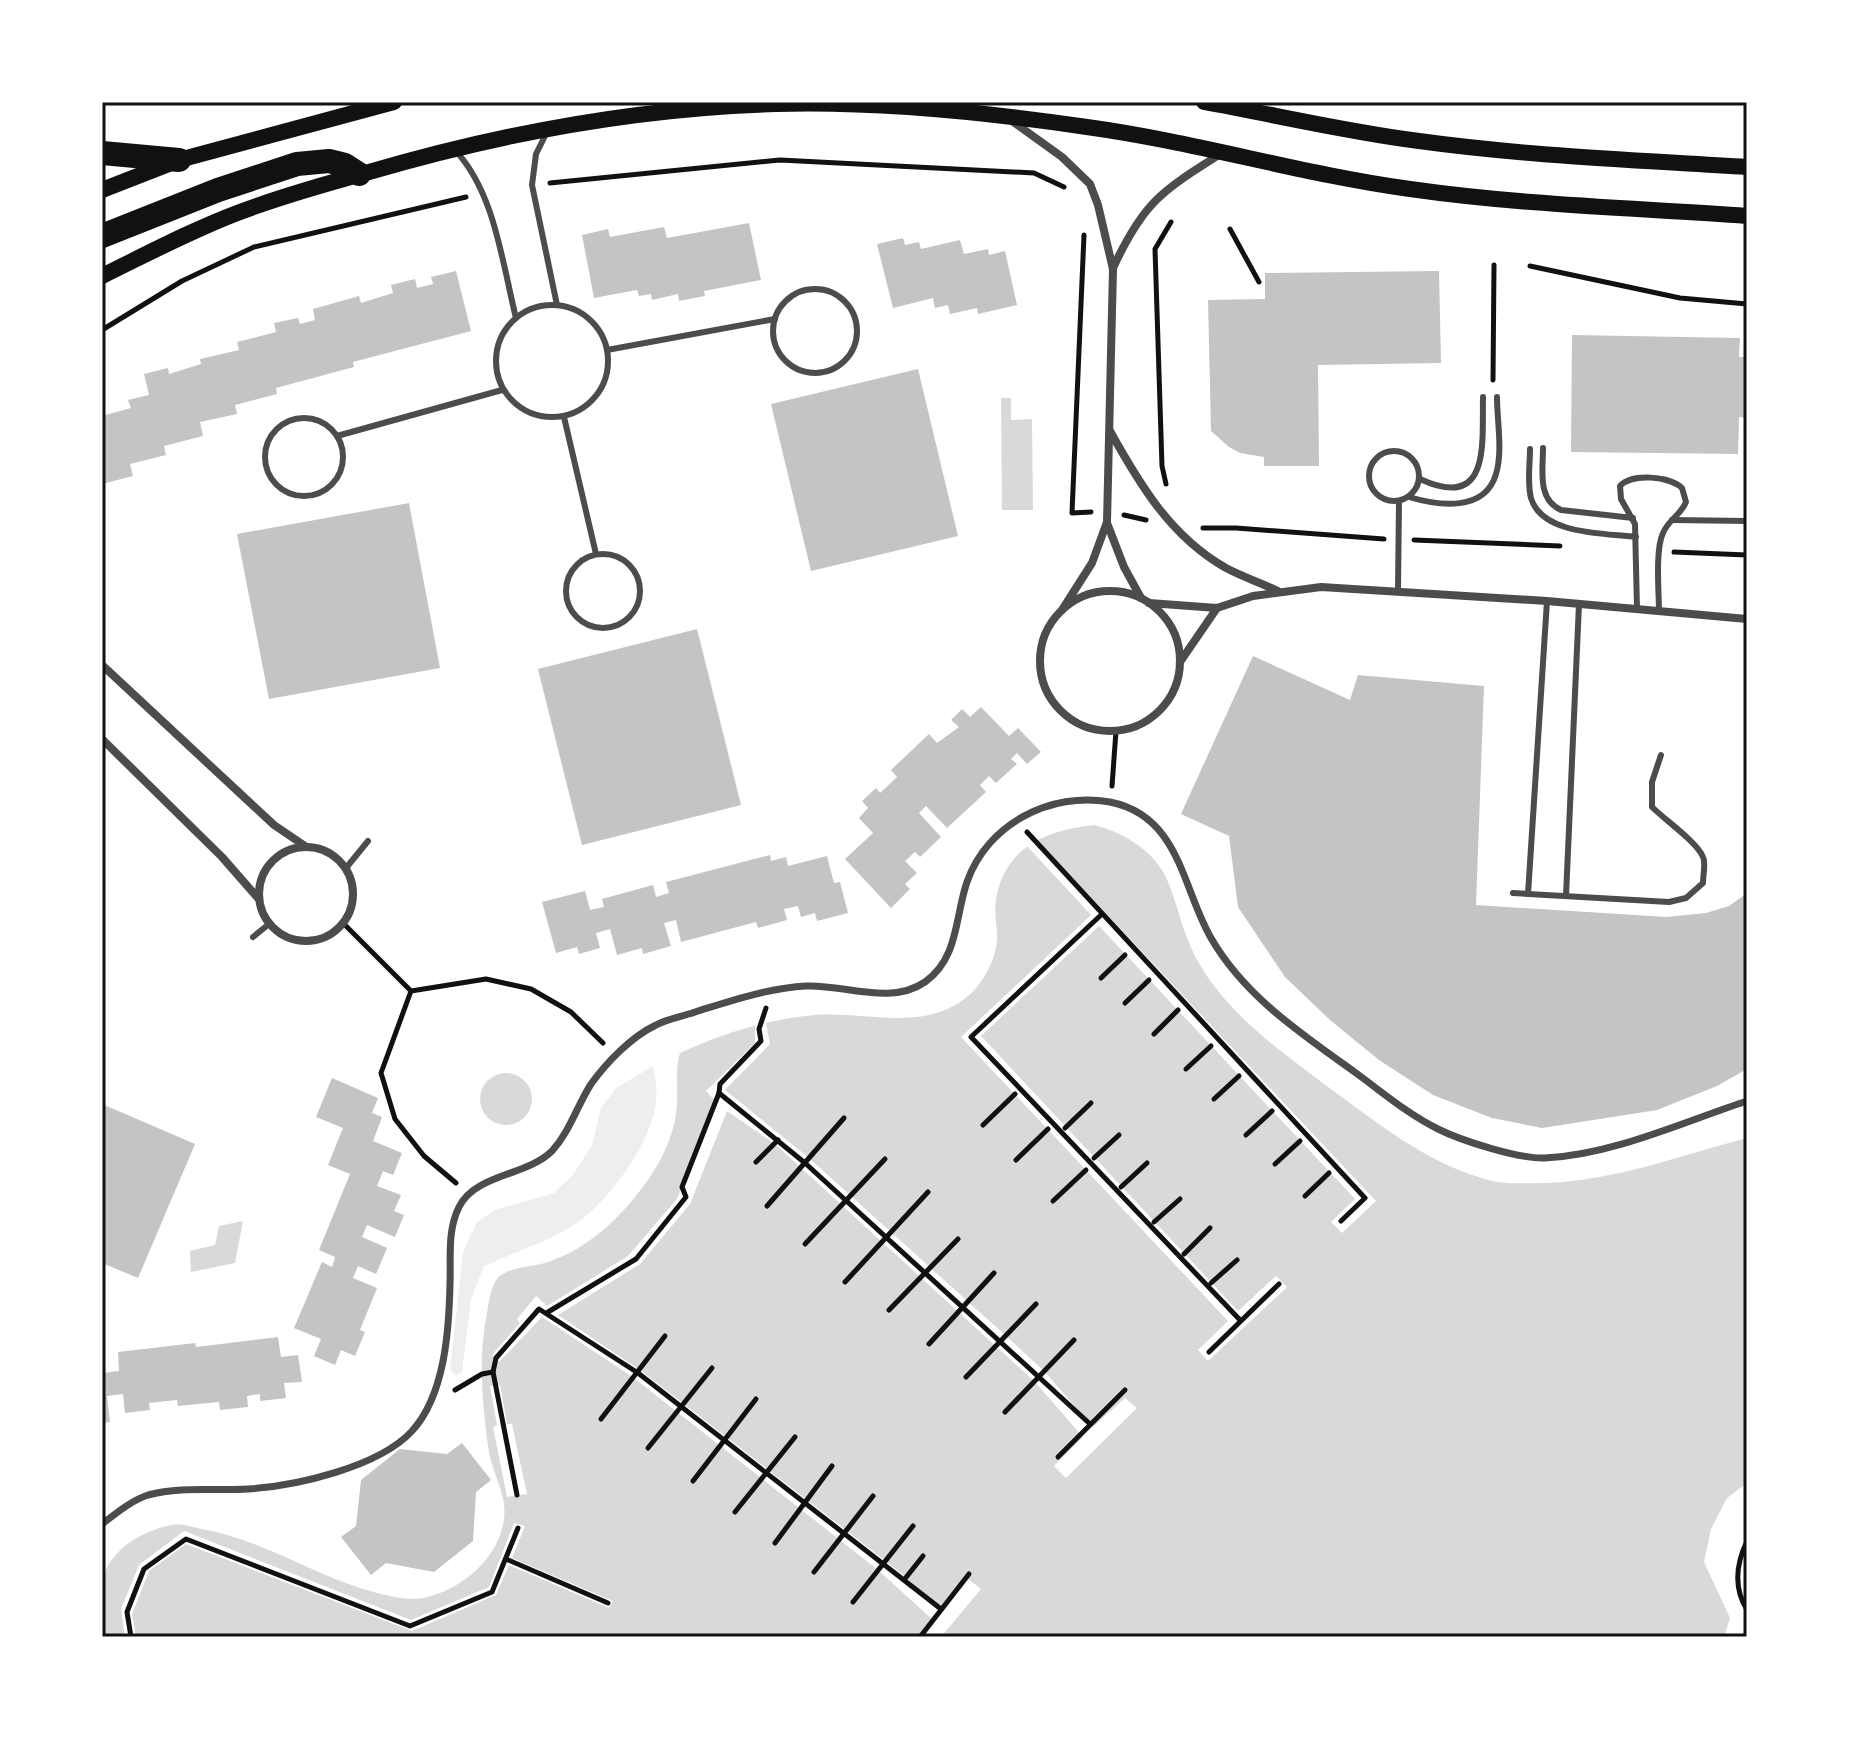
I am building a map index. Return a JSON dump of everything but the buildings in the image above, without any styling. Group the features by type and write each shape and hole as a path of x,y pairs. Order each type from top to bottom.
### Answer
{"highway":[{"path":"102,153 179,160"},
{"path":"102,236 218,190 297,164 329,161 345,165 359,174"}],"main road":[{"path":"102,190 179,160 394,102"},
{"path":"1204,102 1326,127 1419,141 1513,152 1747,167"},
{"path":"102,276 236,213 295,192 453,147 552,126 627,115 703,107 779,104 932,109 1085,126 1318,174 1411,189 1504,200 1747,216"}],"street":[{"path":"1008,118 1062,157 1090,184 1113,269 1107,522 1092,563 1048,628 1041,647 1040,669 1046,690 1058,708 1075,722 1095,730 1116,731 1136,727 1154,716 1168,701 1177,683 1180,663 1176,639 1166,619 1145,601 1124,567 1107,522"},
{"path":"1113,269 1141,214 1176,181 1223,152"},
{"path":"1109,430 1153,503 1174,528 1199,550 1227,568 1279,591"},
{"path":"1062,610 1079,598 1099,592 1120,592 1145,601 1217,608 1279,591 1321,587 1547,601 1747,619"},
{"path":"1180,663 1217,608"},
{"path":"102,665 267,819 305,846"},
{"path":"102,739 222,857 259,899 269,924 282,935 306,940 330,934 343,923 352,906 353,887 346,868 335,857 321,849 305,846 290,849 276,857 266,868 260,883 259,899"},
{"path":"102,1524 143,1496 189,1488 248,1489 303,1480 357,1464 393,1448 411,1432 437,1390 450,1288 450,1234 459,1206 468,1194 548,1155 570,1127 590,1086 615,1055 655,1025 754,994 802,986 832,987 862,993 901,992 925,982 945,960 958,928 966,883 977,860 993,840 1017,819 1040,808 1071,801 1111,802 1141,816 1166,838 1178,857 1210,937 1259,1001 1435,1128 1468,1142 1539,1158 1599,1150 1747,1101"}],"lane":[{"path":"552,126 536,154 532,185 557,305"},
{"path":"453,147 471,169 483,194 516,318"},
{"path":"801,291 827,291 848,306 857,331 855,344 840,365 829,371 803,371 781,356 775,345 775,319 780,307 801,291"},
{"path":"542,305 557,305 590,319 601,333 607,350 608,368 604,385 580,411 564,417 546,418 529,413 502,390 496,373 495,355 500,338 516,318 542,305"},
{"path":"607,350 775,319"},
{"path":"337,436 502,390"},
{"path":"1420,479 1455,488 1477,474 1481,462 1483,397"},
{"path":"1409,497 1425,502 1458,504 1470,502 1490,487 1498,464 1497,397"},
{"path":"564,417 596,554"},
{"path":"301,418 327,426 337,436 342,448 340,474 332,485 320,493 294,495 281,489 272,479 266,467 266,453 269,440 277,429 301,418"},
{"path":"1543,448 1544,490 1552,506 1561,510 1633,518"},
{"path":"1530,449 1532,502 1547,520 1557,526 1636,537"},
{"path":"1395,450 1406,452 1414,459 1420,479 1417,489 1409,497 1389,501 1372,488 1370,467 1375,458 1395,450"},
{"path":"1637,609 1636,537 1633,518 1621,499 1620,486 1632,479 1669,480 1676,482 1686,495 1683,509 1660,539 1659,612"},
{"path":"1398,590 1399,501"},
{"path":"1672,520 1747,521"},
{"path":"596,554 620,558 630,565 640,587 634,610 616,625 592,626 581,620 567,601 569,576 575,566 596,554"},
{"path":"1528,894 1547,601"},
{"path":"1566,896 1579,604"},
{"path":"1513,893 1669,902 1686,898 1703,883 1704,858 1691,841 1652,807 1652,782 1661,755"},
{"path":"346,868 368,841"},
{"path":"253,937 269,924"}],"path":[{"path":"532,185 780,160 1034,173 1077,192"},
{"path":"102,330 182,281 254,247 483,194"},
{"path":"1171,222 1155,249 1162,466 1174,528"},
{"path":"1084,227 1072,513 1108,511 1174,528 1236,528 1317,536 1569,547"},
{"path":"1230,229 1259,282"},
{"path":"1493,381 1494,265"},
{"path":"1530,266 1680,298 1747,304"},
{"path":"1660,551 1747,555"},
{"path":"1111,802 1116,731"},
{"path":"1017,819 1365,1198 1341,1221"},
{"path":"1102,914 971,1037 1240,1320"},
{"path":"343,923 411,991"},
{"path":"1101,978 1125,955"},
{"path":"411,991 486,979 531,989 571,1012 615,1055"},
{"path":"1125,1003 1149,980"},
{"path":"411,991 381,1073 395,1119 424,1156 468,1194"},
{"path":"548,1312 636,1259 686,1197 682,1187 720,1084 761,1041 759,1029 772,992"},
{"path":"1154,1034 1178,1010"},
{"path":"1186,1069 1211,1046"},
{"path":"1214,1099 1239,1076"},
{"path":"719,1093 805,1163 1090,1424"},
{"path":"983,1125 1015,1094"},
{"path":"1065,1128 1091,1103"},
{"path":"1246,1135 1272,1111"},
{"path":"767,1206 844,1118"},
{"path":"1016,1160 1048,1129"},
{"path":"1094,1158 1119,1135"},
{"path":"756,1162 778,1140"},
{"path":"1275,1164 1300,1141"},
{"path":"805,1244 885,1159"},
{"path":"1121,1187 1147,1163"},
{"path":"1053,1201 1086,1170"},
{"path":"1305,1196 1329,1173"},
{"path":"845,1282 928,1192"},
{"path":"1154,1222 1180,1199"},
{"path":"1184,1254 1210,1228"},
{"path":"889,1310 958,1239"},
{"path":"1211,1283 1237,1260"},
{"path":"929,1344 994,1273"},
{"path":"1209,1352 1279,1284"},
{"path":"966,1377 1036,1304"},
{"path":"517,1495 493,1372 496,1358 539,1309 638,1373 941,1609"},
{"path":"601,1419 665,1336"},
{"path":"1005,1412 1074,1340"},
{"path":"648,1448 712,1368"},
{"path":"437,1390 456,1390 482,1374 493,1372"},
{"path":"1058,1457 1125,1390"},
{"path":"693,1481 756,1399"},
{"path":"735,1512 795,1437"},
{"path":"775,1543 832,1466"},
{"path":"814,1572 873,1496"},
{"path":"853,1602 913,1526"},
{"path":"131,1637 127,1612 144,1569 186,1539 410,1626 492,1592 518,1528"},
{"path":"1747,1541 1737,1573 1738,1589 1747,1610"},
{"path":"904,1580 923,1556"},
{"path":"506,1559 608,1603"},
{"path":"920,1637 969,1574"}],"shaded area":[{"path":"1001,398 1011,398 1011,420 1032,419 1033,510 1002,510"},
{"path":"1094,825 1127,838 1156,861 1168,882 1195,956 1235,1011 1269,1042 1324,1084 1400,1139 1441,1162 1463,1172 1500,1182 1572,1181 1648,1166 1747,1138 1747,1483 1727,1498 1711,1529 1704,1562 1730,1618 1724,1637 102,1637 101,1590 108,1566 119,1551 133,1540 172,1525 179,1524 248,1542 333,1578 397,1597 418,1599 431,1596 446,1591 473,1573 493,1549 504,1520 503,1497 489,1453 483,1396 484,1330 493,1287 506,1272 548,1262 590,1241 635,1197 657,1166 671,1134 676,1112 680,1053 729,1034 780,1020 815,1015 914,1017 951,1007 974,991 992,961 997,937 996,900 1008,867 1018,854 1044,837"},
{"path":"653,1066 656,1103 645,1139 635,1158 609,1193 579,1222 544,1241 484,1266 471,1299 462,1373 455,1375 450,1370 463,1252 477,1222 495,1210 554,1193 573,1175 592,1145 601,1108 616,1088"},
{"path":"506,1073 525,1080 532,1099 525,1118 506,1125 487,1118 480,1099 487,1080"},
{"path":"243,1221 235,1263 191,1272 190,1251 215,1245 219,1226"}],"pier":[{"path":"1036,839 1376,1201 1342,1233 1331,1222 1355,1199 1099,926 981,1036 1238,1311 1276,1276 1287,1287 1208,1361 1198,1350 1228,1321 961,1037 1091,915 1027,846"},
{"path":"766,1023 770,1044 725,1090 809,1158 1006,1336 1044,1371 1093,1427 1125,1398 1137,1408 1066,1478 1054,1466 1083,1437 1035,1382 775,1144 727,1111 690,1204 640,1264 558,1315 640,1370 906,1577 939,1612 967,1578 981,1589 941,1637 920,1637 933,1620 878,1570 634,1378 542,1317 499,1362 492,1355 520,1323 517,1319 536,1296 547,1306 628,1256 677,1199 716,1102 706,1091 755,1043 755,1026"},
{"path":"500,1385 507,1424 512,1424 527,1494 507,1497 493,1427 497,1425 490,1386"},
{"path":"514,1523 525,1526 512,1558 613,1601 609,1608 509,1565 496,1595 412,1631 186,1544 149,1571 132,1614 136,1637 125,1637 121,1609 139,1565 184,1531 411,1620 489,1587"}]}
